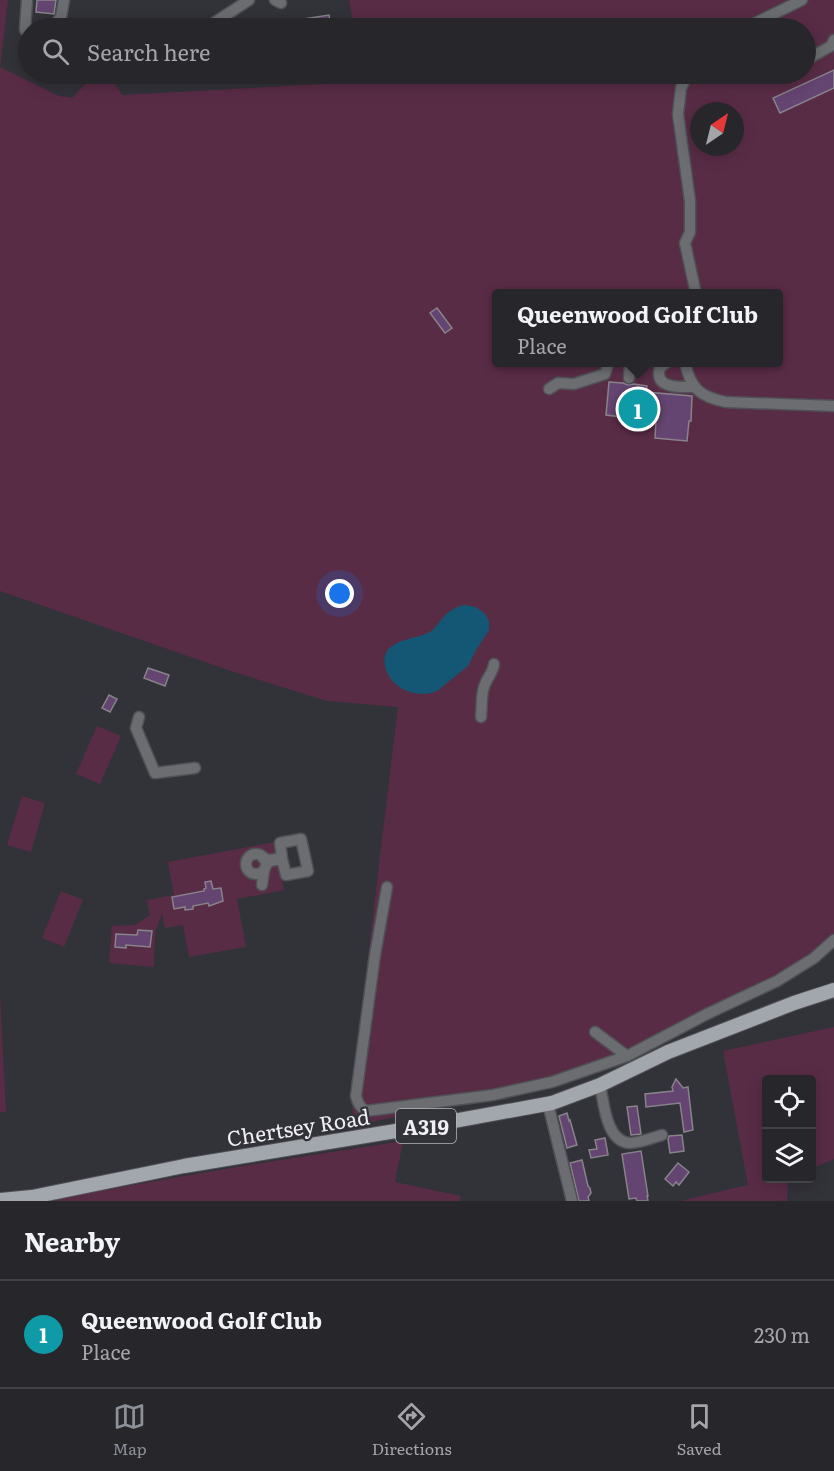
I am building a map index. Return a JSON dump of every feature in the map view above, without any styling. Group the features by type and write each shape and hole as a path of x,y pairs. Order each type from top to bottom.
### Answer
{"main road":[{"name":"Chertsey Road","path":"0,1200 32,1197 184,1166 548,1104 600,1085 668,1052 794,1003 834,990"}],"street":[{"path":"26,18 27,0"},
{"path":"60,18 64,0"},
{"path":"221,18 249,0"},
{"path":"766,18 802,0"},
{"path":"816,54 833,44"},
{"path":"683,84 678,114 690,201 690,232 685,243 695,289"},
{"path":"629,378 630,367"},
{"path":"662,367 658,374 659,378 669,386 694,387"},
{"path":"686,367 694,387 708,397 726,402 834,406"},
{"path":"549,389 561,382 574,384 605,374 607,368"},
{"path":"481,717 483,691 494,669 494,664"},
{"path":"139,717 136,728 155,773 195,768"},
{"path":"301,839 308,870 286,875 282,859 263,862 282,858 280,843 301,839"},
{"path":"249,845 263,862 262,885"},
{"path":"387,887 375,955 356,1096 358,1104 366,1111 493,1095 552,1082 627,1056 706,1014 777,981 823,951 834,940"},
{"path":"595,1032 627,1056"},
{"path":"600,1085 610,1130 616,1138 623,1142 633,1143 662,1135"},
{"path":"548,1104 572,1201"}],"shaded area":[{"path":"0,0 8,0 0,67"},
{"path":"349,0 834,0 834,943 734,1004 557,1082 353,1126 352,1090 398,707 327,701 234,672 0,591 0,67 18,76 18,84 35,84 59,96 72,98 85,84 115,84 122,95 324,84 816,84 816,18 352,18"},
{"path":"97,726 121,736 100,784 76,774"},
{"path":"22,796 45,803 31,852 7,845"},
{"path":"275,842 284,890 237,899 246,947 189,957 183,925 165,928 162,914 155,932 154,967 109,963 112,926 135,925 150,915 147,900 174,895 168,862"},
{"path":"61,891 83,900 64,947 42,938"},
{"path":"0,995 6,1112 0,1112"},
{"path":"834,1027 834,1159 816,1166 816,1075 762,1075 762,1183 788,1183 787,1201 680,1201 748,1185 723,1051"},
{"path":"403,1141 395,1182 461,1196 460,1201 54,1201 236,1167"}],"water":[{"path":"464,605 476,607 485,614 489,621 489,630 468,666 437,691 412,693 398,686 385,666 385,656 390,648 399,642 430,632 449,612"}],"building":[{"path":"37,0 56,0 54,14 36,12"},
{"path":"329,15 329,18 310,18"},
{"path":"834,70 834,88 780,113 773,98 804,84 816,84 816,78"},
{"path":"437,308 452,328 445,333 430,313"},
{"path":"609,382 647,386 646,392 692,396 687,441 655,438 656,421 606,415"},
{"path":"148,668 169,675 165,686 144,678"},
{"path":"109,695 117,699 110,712 102,708"},
{"path":"211,881 213,889 221,888 223,901 209,906 208,903 193,906 193,909 185,910 185,907 174,909 172,897 204,891 205,882"},
{"path":"138,930 152,931 150,947 126,945 126,948 115,947 116,934 137,935"},
{"path":"676,1079 683,1088 688,1087 693,1130 684,1132 680,1103 646,1107 645,1094 673,1091 672,1087"},
{"path":"637,1106 641,1134 631,1135 627,1107"},
{"path":"567,1113 577,1145 567,1148 559,1116"},
{"path":"682,1135 684,1151 670,1153 669,1136"},
{"path":"605,1138 608,1155 591,1158 589,1150 597,1149 595,1140"},
{"path":"641,1151 648,1201 629,1199 622,1154"},
{"path":"582,1160 591,1193 588,1197 589,1201 579,1201 570,1163"},
{"path":"678,1163 689,1172 679,1185 676,1182 673,1186 665,1179"}],"place":[{"name":"Queenwood Golf Club","path":"638,409"}]}
